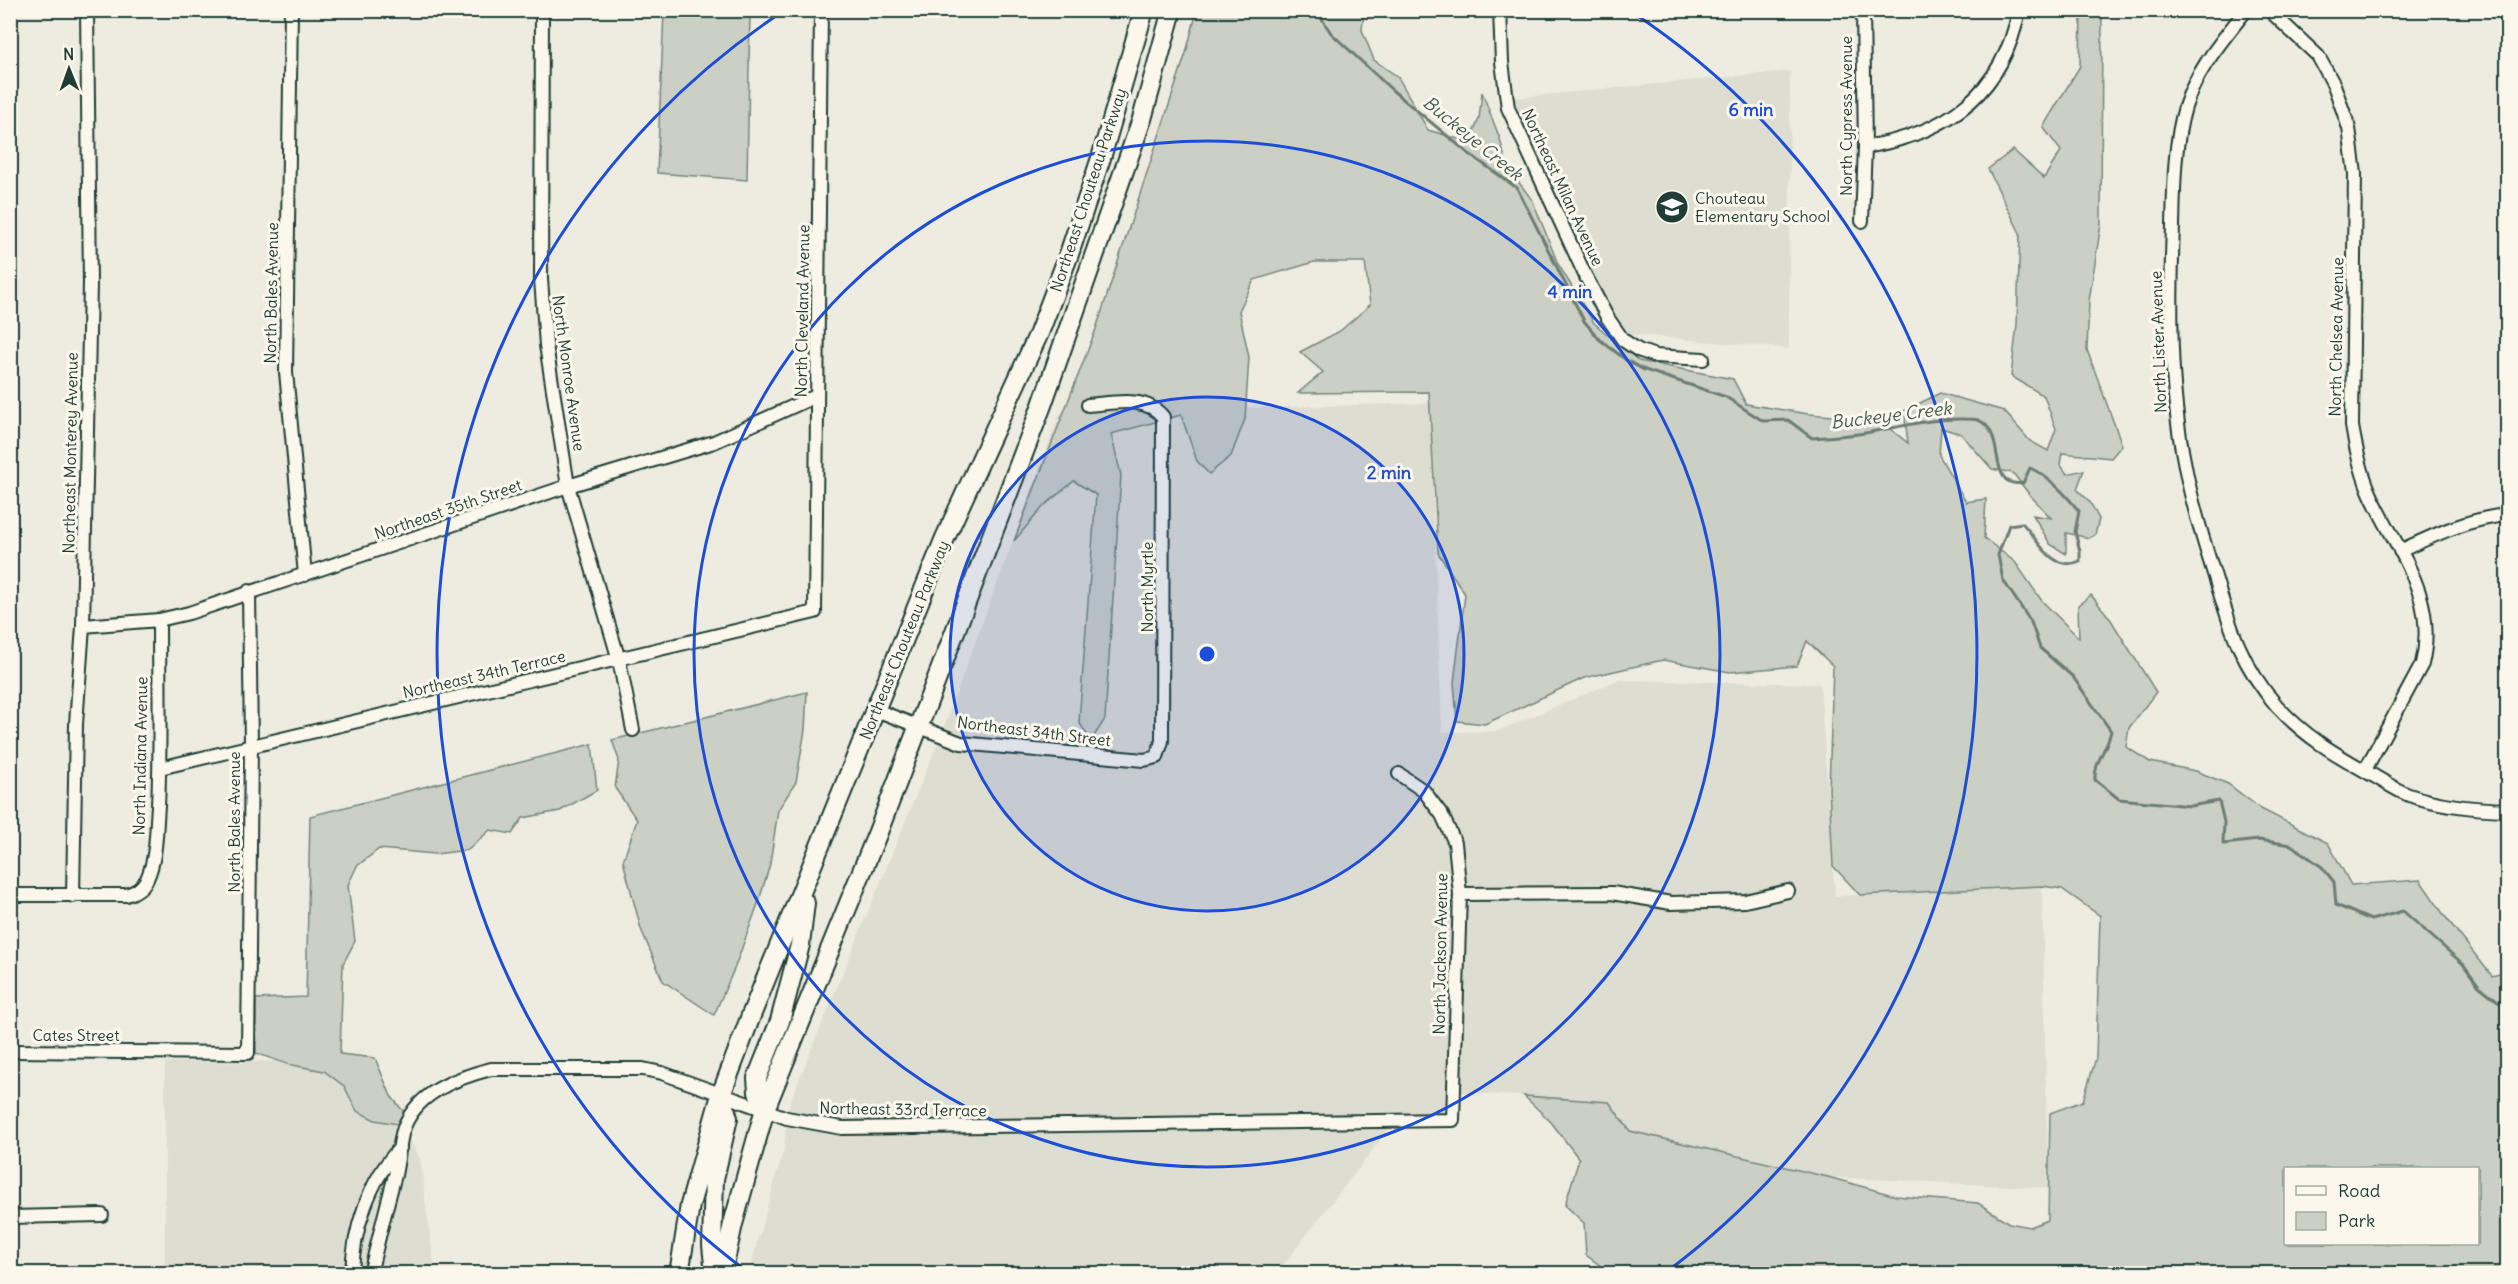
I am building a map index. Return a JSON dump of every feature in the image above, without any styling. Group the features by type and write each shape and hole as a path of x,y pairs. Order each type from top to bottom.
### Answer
{"main road":[{"name":"Northeast Chouteau Parkway","path":"679,1274 690,1205 721,1095 945,538 1043,323 1101,158 1143,10"},
{"name":"Northeast Chouteau Parkway","path":"722,1274 733,1224 765,1109 878,832 916,726 975,582 1098,250 1142,119 1172,10"},
{"path":"765,1109 758,1092 757,1078 780,1021 797,956 808,877"},
{"path":"715,1274 711,1245 714,1179 728,1118 721,1095"}],"street":[{"name":"Northeast Monterey Avenue","path":"73,896 76,724 83,626 90,284 87,10"},
{"name":"North Bales Avenue","path":"291,10 286,372 305,575"},
{"name":"North Monroe Avenue","path":"543,10 542,305 546,345 568,486 618,660 633,730"},
{"name":"North Cleveland Avenue","path":"815,612 821,10"},
{"name":"Northeast Milan Avenue","path":"1500,10 1502,63 1508,108 1585,275 1617,333 1638,350 1655,356 1703,359"},
{"name":"North Cypress Avenue","path":"1862,221 1865,147 1863,10"},
{"path":"1865,147 1896,141 1924,130 1943,121 1973,99 1992,79 2006,58 2019,10"},
{"name":"North Lister Avenue","path":"2246,10 2215,49 2199,74 2191,91 2180,129 2171,268 2173,385 2180,435 2193,505 2204,544 2225,616 2244,659 2265,690 2296,726 2318,744 2365,770"},
{"name":"North Chelsea Avenue","path":"2270,10 2318,56 2334,85 2349,128 2355,174 2352,426 2362,472 2424,604 2427,619 2426,649 2422,664 2365,770"},
{"name":"Northeast 35th Street","path":"83,626 159,620 189,613 568,486 714,442 816,396"},
{"name":"North Myrtle","path":"1088,405 1146,404 1156,408 1163,417 1162,741 1157,757"},
{"path":"2400,551 2438,533 2496,516 2508,515"},
{"name":"North Bales Avenue","path":"248,1053 251,745 249,591"},
{"name":"Northeast 34th Terrace","path":"160,768 815,612"},
{"name":"North Indiana Avenue","path":"73,896 126,895 139,890 147,878 153,860 160,768 159,620"},
{"name":"Northeast 34th Street","path":"876,710 961,743 1144,760 1157,757"},
{"path":"2365,770 2407,795 2459,806 2508,810"},
{"name":"North Jackson Avenue","path":"1399,774 1424,791 1442,815 1455,843 1460,894 1454,1120"},
{"path":"1460,894 1612,893 1671,903 1745,901 1788,891"},
{"path":"10,895 73,896"},
{"name":"Cates Street","path":"10,1051 248,1053"},
{"name":"Northeast 33rd Terrace","path":"370,1274 401,1147 402,1133 410,1116 424,1099 444,1085 466,1075 491,1069 643,1069 662,1073 787,1118 842,1128 1454,1120"},
{"name":"Northeast 33rd Terrace","path":"352,1274 353,1251 366,1201 390,1159 401,1147"},
{"path":"10,1217 102,1215"}],"shaded area":[{"name":"Chouteau Elementary School","path":"1790,71 1789,349 1617,333 1543,185 1513,98"},
{"path":"1430,403 1442,732 1498,731 1618,680 1820,684 1835,896 2042,886 2048,1188 1828,1177 1630,1131 1609,1102 1455,1092 1453,1120 1395,1121 1277,1273 751,1274 754,1254 784,1149 789,1104 941,735 1060,413"},
{"path":"342,1061 397,1115 420,1159 435,1273 165,1273 165,1062"}],"green space":[{"path":"664,11 750,11 747,180 657,173"},
{"path":"1197,11 1364,11 1362,30 1374,60 1398,77 1428,130 1469,142 1479,119 1482,92 1500,139 1507,167 1533,201 1558,264 1594,323 1639,361 1733,379 1746,404 1809,414 1879,420 1908,443 1904,411 1940,393 2004,411 2030,441 2048,451 2056,429 2044,396 2011,376 2017,324 2020,233 1988,169 2013,150 2044,178 2061,151 2043,127 2080,66 2081,11 2102,11 2101,224 2089,301 2087,350 2122,445 2111,458 2062,453 2060,464 2067,474 2084,470 2077,489 2090,502 2099,519 2095,535 2089,538 2066,533 2066,554 2050,544 2033,515 2051,518 2013,473 1992,469 1961,434 1941,428 1939,455 1966,502 1986,499 1984,538 2015,562 2042,601 2079,638 2078,605 2091,595 2109,617 2156,692 2129,728 2126,747 2150,762 2196,771 2228,784 2261,809 2328,843 2351,885 2420,880 2492,976 2507,972 2507,1273 1612,1274 1586,1255 1584,1223 1565,1205 1579,1159 1551,1122 1524,1096 1609,1102 1630,1131 1828,1177 1896,1196 1978,1203 2009,1223 2030,1227 2048,1220 2050,1113 2083,1101 2096,1058 2100,916 2062,889 2042,886 1860,895 1833,866 1829,789 1833,666 1807,641 1797,666 1730,672 1663,660 1584,678 1485,724 1457,721 1454,682 1465,594 1438,553 1429,392 1298,393 1323,372 1300,352 1340,331 1370,305 1365,262 1314,262 1254,280 1239,311 1249,357 1245,419 1231,456 1209,474 1197,461 1181,415 1111,434 1121,475 1105,719 1091,741 1079,722 1096,495 1074,481 1044,506 1014,541 1096,329 1186,53"},
{"path":"807,692 805,730 796,782 778,810 770,864 759,901 735,967 714,1015 663,981 641,929 623,861 637,820 615,788 619,760 612,740"},
{"path":"592,744 597,790 560,811 523,818 512,834 490,830 468,850 435,854 379,849 357,866 348,885 355,941 343,964 340,1054 375,1058 391,1096 404,1112 397,1124 375,1120 357,1111 344,1086 324,1071 287,1064 256,1053 256,999 306,997 310,816"}],"waterway":[{"name":"Buckeye Creek","path":"1316,10 1331,33 1392,90 1468,153 1517,188 1584,321 1599,339 1626,360 1642,369 1726,397 1763,421 1788,420 1812,438 1858,434 1951,419 1978,420 1987,426 1992,435 2004,478 2011,483 2023,483 2030,468 2051,481 2079,511 2075,532 2080,561 2070,564 2061,563 2053,558 2022,523 2009,525 1998,555 2003,580 2031,622 2040,648 2073,677 2111,731 2095,773 2095,780 2119,799 2190,806 2219,801 2224,822 2223,844 2259,840 2291,845 2322,867 2334,882 2336,905 2371,920 2403,911 2463,964 2479,986 2508,1009"}],"place":[{"name":"Chouteau Elementary School","path":"1672,207"}]}
